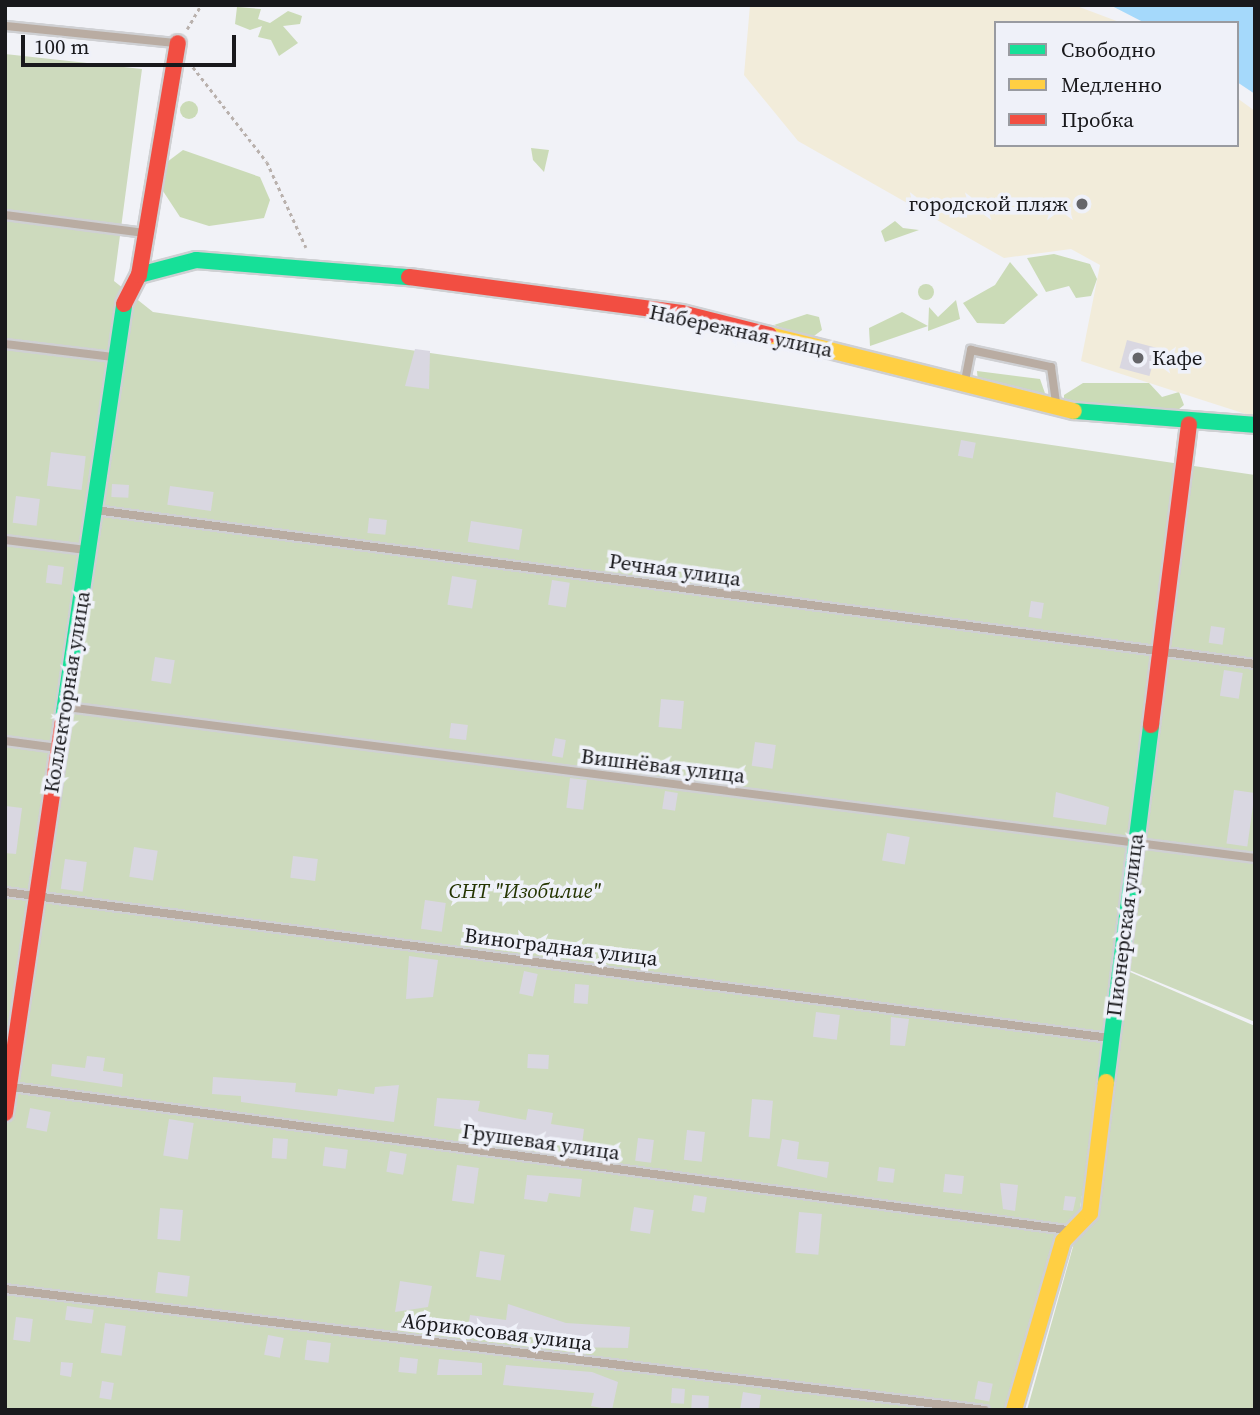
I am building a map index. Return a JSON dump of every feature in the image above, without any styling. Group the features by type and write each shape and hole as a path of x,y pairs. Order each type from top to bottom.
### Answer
{"street":[{"name":"Коллекторная улица","path":"5,1113 34,895 67,707 91,509 124,301 139,275 178,43"},
{"name":"Набережная улица","path":"139,275 196,260 313,265 682,313 1102,418 1189,424 1218,418 1255,425"},
{"name":"Пионерская улица","path":"1014,1410 1063,1241 1090,1213 1189,424"}],"lane":[{"path":"5,26 178,43"},
{"path":"5,215 145,233"},
{"path":"5,344 116,358"},
{"path":"964,384 971,350 1051,367 1056,407"},
{"name":"Речная улица","path":"91,509 1255,664"},
{"path":"5,540 87,550"},
{"name":"Вишнёвая улица","path":"67,707 1255,858"},
{"path":"5,741 59,748"},
{"name":"Виноградная улица","path":"5,892 1111,1039"},
{"name":"Грушевая улица","path":"7,1086 1073,1231"},
{"name":"Абрикосовая улица","path":"5,1289 985,1410"}],"path":[{"path":"201,5 178,43 267,162 313,265"}],"green space":[{"path":"237,7 261,9 258,19 270,23 288,11 302,16 300,24 283,26 298,43 279,56 271,40 258,37 262,26 250,30 235,24"},
{"name":"СНТ \"Изобилие\"","path":"5,54 142,69 114,281 153,312 1255,475 1255,1022 1117,965 1079,1215 1006,1410 5,1410"},
{"path":"189,101 195,104 198,110 195,116 189,119 183,116 180,110 183,104"},
{"path":"531,148 549,150 544,172 533,160"},
{"path":"183,150 260,177 270,200 264,218 209,226 180,217 161,188 163,165"},
{"path":"895,221 903,228 919,230 885,242 881,231"},
{"path":"1054,254 1090,264 1097,279 1091,296 1076,298 1069,286 1046,292 1027,258"},
{"path":"1010,262 1038,295 1004,324 977,323 963,303 995,285"},
{"path":"923,284 929,284 934,292 932,298 923,300 918,295 918,289"},
{"path":"956,300 960,319 928,331 929,307 938,317"},
{"path":"902,312 928,326 870,346 869,328"},
{"path":"807,314 819,317 822,330 810,339 774,325"},
{"path":"977,371 1040,379 1047,399 978,382"},
{"path":"1083,383 1149,383 1162,397 1179,392 1184,405 1173,414 1064,403 1064,395"},
{"path":"1130,972 1255,1026 1255,1410 1027,1410 1076,1236"}],"sand":[{"name":"городской пляж","path":"750,5 1074,5 1117,21 994,21 994,147 1239,147 1239,99 1255,111 1255,417 1081,361 1100,265 1071,249 1004,258 798,141 744,75"}],"water":[{"path":"1110,5 1255,5 1255,94 1239,83 1239,21 1141,21"}],"building":[{"name":"Кафе","path":"1127,340 1157,348 1149,376 1119,368"},
{"path":"415,349 430,351 429,389 405,386"},
{"path":"961,440 976,443 973,459 958,456"},
{"path":"51,452 86,456 82,490 47,486"},
{"path":"112,484 129,485 128,498 111,497"},
{"path":"170,486 214,492 211,511 167,505"},
{"path":"16,496 40,499 37,526 13,523"},
{"path":"369,518 387,520 385,535 367,533"},
{"path":"471,521 522,529 519,550 468,542"},
{"path":"48,565 64,567 62,585 46,583"},
{"path":"452,576 477,580 472,609 447,605"},
{"path":"552,580 570,583 566,608 548,605"},
{"path":"1031,601 1044,603 1041,619 1028,617"},
{"path":"1211,626 1225,628 1222,645 1209,643"},
{"path":"155,657 175,660 171,684 151,681"},
{"path":"1224,670 1243,673 1239,699 1220,696"},
{"path":"661,699 684,701 681,729 659,727"},
{"path":"451,723 468,725 466,740 449,738"},
{"path":"555,738 566,740 563,758 552,756"},
{"path":"755,742 776,745 772,769 752,766"},
{"path":"570,778 587,780 583,810 566,808"},
{"path":"1234,790 1255,793 1247,846 1226,843"},
{"path":"665,791 678,793 675,811 662,809"},
{"path":"1056,792 1109,807 1106,825 1053,817"},
{"path":"6,806 22,808 16,854 5,853"},
{"path":"887,833 910,837 905,865 882,861"},
{"path":"134,847 158,851 153,880 129,877"},
{"path":"293,856 318,859 315,881 290,878"},
{"path":"65,859 87,862 83,892 61,889"},
{"path":"425,900 446,903 442,932 421,929"},
{"path":"409,956 438,960 433,997 406,999"},
{"path":"524,971 538,974 533,996 519,993"},
{"path":"575,984 589,985 588,1004 574,1003"},
{"path":"816,1012 840,1015 837,1040 813,1037"},
{"path":"891,1017 909,1019 905,1046 890,1045"},
{"path":"528,1054 549,1055 548,1069 527,1068"},
{"path":"87,1056 105,1058 103,1071 123,1074 122,1087 51,1076 52,1064 85,1068"},
{"path":"213,1077 296,1083 295,1092 337,1096 338,1089 374,1094 375,1087 399,1085 394,1122 241,1102 241,1096 212,1094"},
{"path":"437,1098 480,1101 478,1111 526,1120 528,1109 553,1113 551,1124 584,1129 582,1145 434,1126"},
{"path":"752,1099 773,1101 770,1139 749,1137"},
{"path":"30,1108 51,1112 47,1132 26,1128"},
{"path":"169,1119 194,1123 188,1159 163,1156"},
{"path":"687,1130 705,1132 702,1162 684,1160"},
{"path":"273,1138 288,1139 287,1159 272,1158"},
{"path":"638,1138 654,1140 651,1163 635,1161"},
{"path":"782,1139 799,1142 797,1159 829,1162 827,1178 777,1166"},
{"path":"325,1147 348,1150 346,1169 323,1166"},
{"path":"390,1151 407,1154 403,1175 386,1172"},
{"path":"457,1165 479,1168 474,1204 452,1201"},
{"path":"879,1167 895,1169 893,1183 877,1181"},
{"path":"945,1174 964,1176 962,1194 943,1192"},
{"path":"527,1175 582,1179 580,1197 549,1193 547,1202 524,1199"},
{"path":"1000,1183 1018,1185 1015,1211 1003,1209"},
{"path":"694,1195 707,1197 704,1213 691,1211"},
{"path":"1065,1196 1076,1197 1073,1211 1063,1210"},
{"path":"634,1207 654,1210 650,1234 630,1231"},
{"path":"160,1208 183,1210 180,1241 157,1239"},
{"path":"799,1212 822,1214 818,1255 795,1253"},
{"path":"480,1251 505,1255 501,1281 476,1277"},
{"path":"158,1272 190,1276 187,1297 155,1293"},
{"path":"400,1281 432,1286 428,1307 395,1312"},
{"path":"508,1304 566,1323 630,1327 628,1348 566,1347 567,1337 486,1329 484,1338 467,1335 470,1315 506,1320"},
{"path":"67,1306 94,1310 92,1324 65,1320"},
{"path":"16,1317 33,1319 30,1342 13,1340"},
{"path":"105,1323 126,1326 122,1356 101,1353"},
{"path":"268,1335 284,1338 280,1358 264,1355"},
{"path":"307,1340 331,1343 328,1363 305,1360"},
{"path":"400,1357 418,1359 416,1374 398,1372"},
{"path":"439,1359 482,1363 482,1375 437,1375"},
{"path":"61,1362 73,1363 71,1377 60,1375"},
{"path":"506,1365 592,1372 618,1382 612,1410 591,1406 594,1393 503,1385"},
{"path":"102,1381 114,1383 111,1400 99,1398"},
{"path":"978,1381 993,1384 989,1402 975,1399"},
{"path":"672,1388 685,1389 684,1404 671,1403"},
{"path":"743,1392 761,1395 759,1410 740,1410"},
{"path":"692,1395 709,1396 708,1410 691,1410"}],"traffic: fast":[{"path":"139,275 196,260 409,277"},
{"path":"63,719 124,304"},
{"path":"1074,411 1255,425"},
{"path":"1106,1082 1151,725"}],"traffic: slow":[{"path":"769,335 1074,411"},
{"path":"1014,1410 1063,1241 1090,1213 1106,1082"}],"traffic: jam":[{"path":"124,304 139,275 178,43"},
{"path":"409,277 682,313 769,335"},
{"path":"1151,725 1189,424"},
{"path":"5,1113 63,719"}],"place":[{"name":"городской пляж","path":"1082,204"},
{"name":"Кафе","path":"1138,358"}]}
